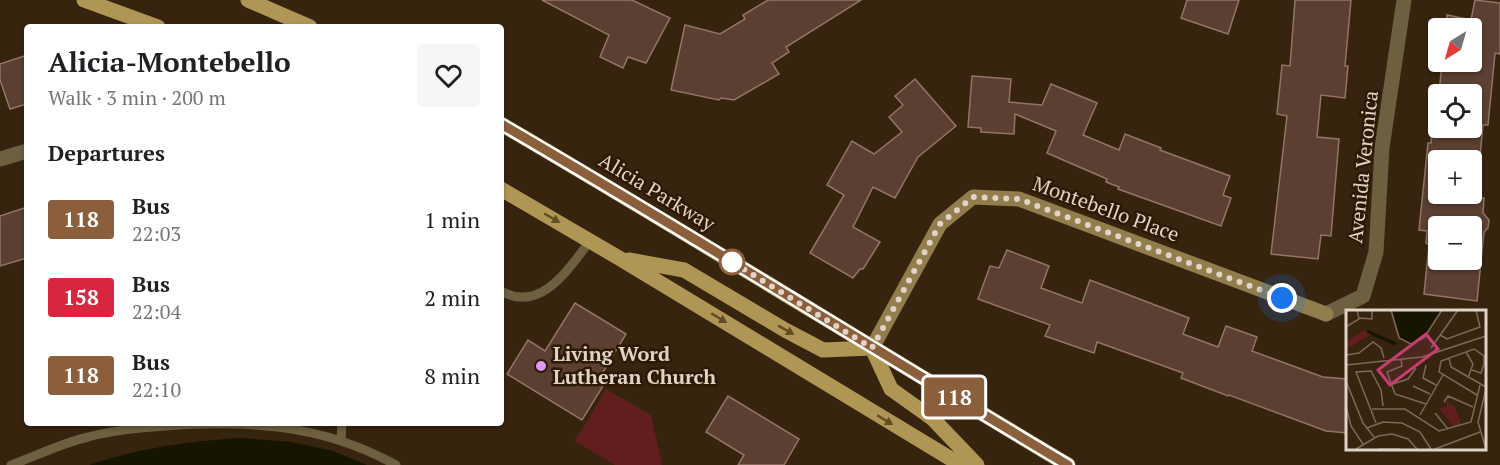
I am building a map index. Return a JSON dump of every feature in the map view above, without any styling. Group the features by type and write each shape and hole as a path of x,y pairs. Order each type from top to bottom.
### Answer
{"main road":[{"path":"84,0 150,24"},
{"path":"248,0 303,24"},
{"name":"Alicia Parkway","path":"504,126 648,210 1068,465"},
{"path":"504,191 961,465"},
{"path":"619,258 684,270 823,350 872,348 891,389 933,418 977,465"}],"street":[{"name":"Avenida Veronica","path":"1326,315 1363,296 1376,252 1382,148 1404,0"},
{"path":"0,159 24,152"},
{"name":"Montebello Place","path":"872,348 940,224 973,197 1019,199 1326,315"}],"lane":[{"path":"504,292 525,298 541,294 561,277 590,241"},
{"path":"11,465 86,437 107,432 175,426"},
{"path":"273,426 341,440 396,465"},
{"path":"341,440 342,426"}],"shaded area":[{"path":"606,389 651,415 662,465 615,465 575,441"},
{"path":"242,438 291,442 333,451 367,465 89,465 165,446"}],"building":[{"path":"542,0 632,0 670,18 646,63 628,57 623,68 600,57 609,35"},
{"path":"768,0 861,0 786,47 789,52 772,63 779,74 734,100 721,98 719,100 671,90 685,25 720,34 745,19 743,15"},
{"path":"1187,0 1239,0 1228,34 1181,18"},
{"path":"1295,0 1351,0 1345,66 1348,66 1345,98 1321,95 1317,137 1339,139 1331,236 1321,235 1318,259 1271,254 1287,116 1277,114 1282,65 1290,66"},
{"path":"1475,0 1500,3 1500,54 1495,53 1488,125 1483,125 1482,135 1482,84 1440,84 1441,72 1482,72 1482,18 1471,18"},
{"path":"24,56 24,105 10,109 0,80 0,64"},
{"path":"972,76 1011,79 1009,102 1042,105 1051,84 1097,103 1083,135 1119,150 1125,134 1161,148 1160,150 1230,176 1223,195 1231,198 1221,226 1118,189 1119,187 1106,182 1107,179 1047,153 1056,131 1015,114 1014,134 981,132 981,128 968,127"},
{"path":"915,79 956,126 918,157 895,198 873,187 853,227 880,242 863,269 860,269 853,278 810,253 844,195 827,185 852,141 874,154 902,132 889,117 903,105 895,96"},
{"path":"1431,138 1482,138 1481,150 1428,150 1428,204 1482,204 1482,198 1484,198 1483,213 1489,220 1488,228 1484,232 1482,252 1482,216 1428,216 1428,244 1426,243 1427,231 1419,230 1428,143 1431,143"},
{"path":"24,208 24,259 0,266 0,216"},
{"path":"1007,250 1049,266 1041,288 1082,303 1090,280 1189,318 1183,334 1218,347 1226,326 1257,337 1252,351 1323,377 1346,379 1346,433 1326,431 1228,396 1181,378 1183,373 1097,342 1094,353 1045,336 1050,325 978,299 990,266 999,268"},
{"path":"1428,255 1428,270 1480,270 1477,301 1424,294"},
{"name":"Living Word Lutheran Church","path":"575,303 626,334 597,382 603,386 582,420 507,374 528,340 545,351"},
{"name":"Living Word Lutheran Church","path":"728,396 799,439 784,465 738,465 744,455 706,432"}],"bus line":[{"name":"118","path":"504,126 648,210 1068,465"}],"place":[{"name":"Living Word Lutheran Church","path":"541,366"}],"route":[{"path":"732,262 729,260 872,348 940,224 973,197 1019,199 1282,298"}]}
